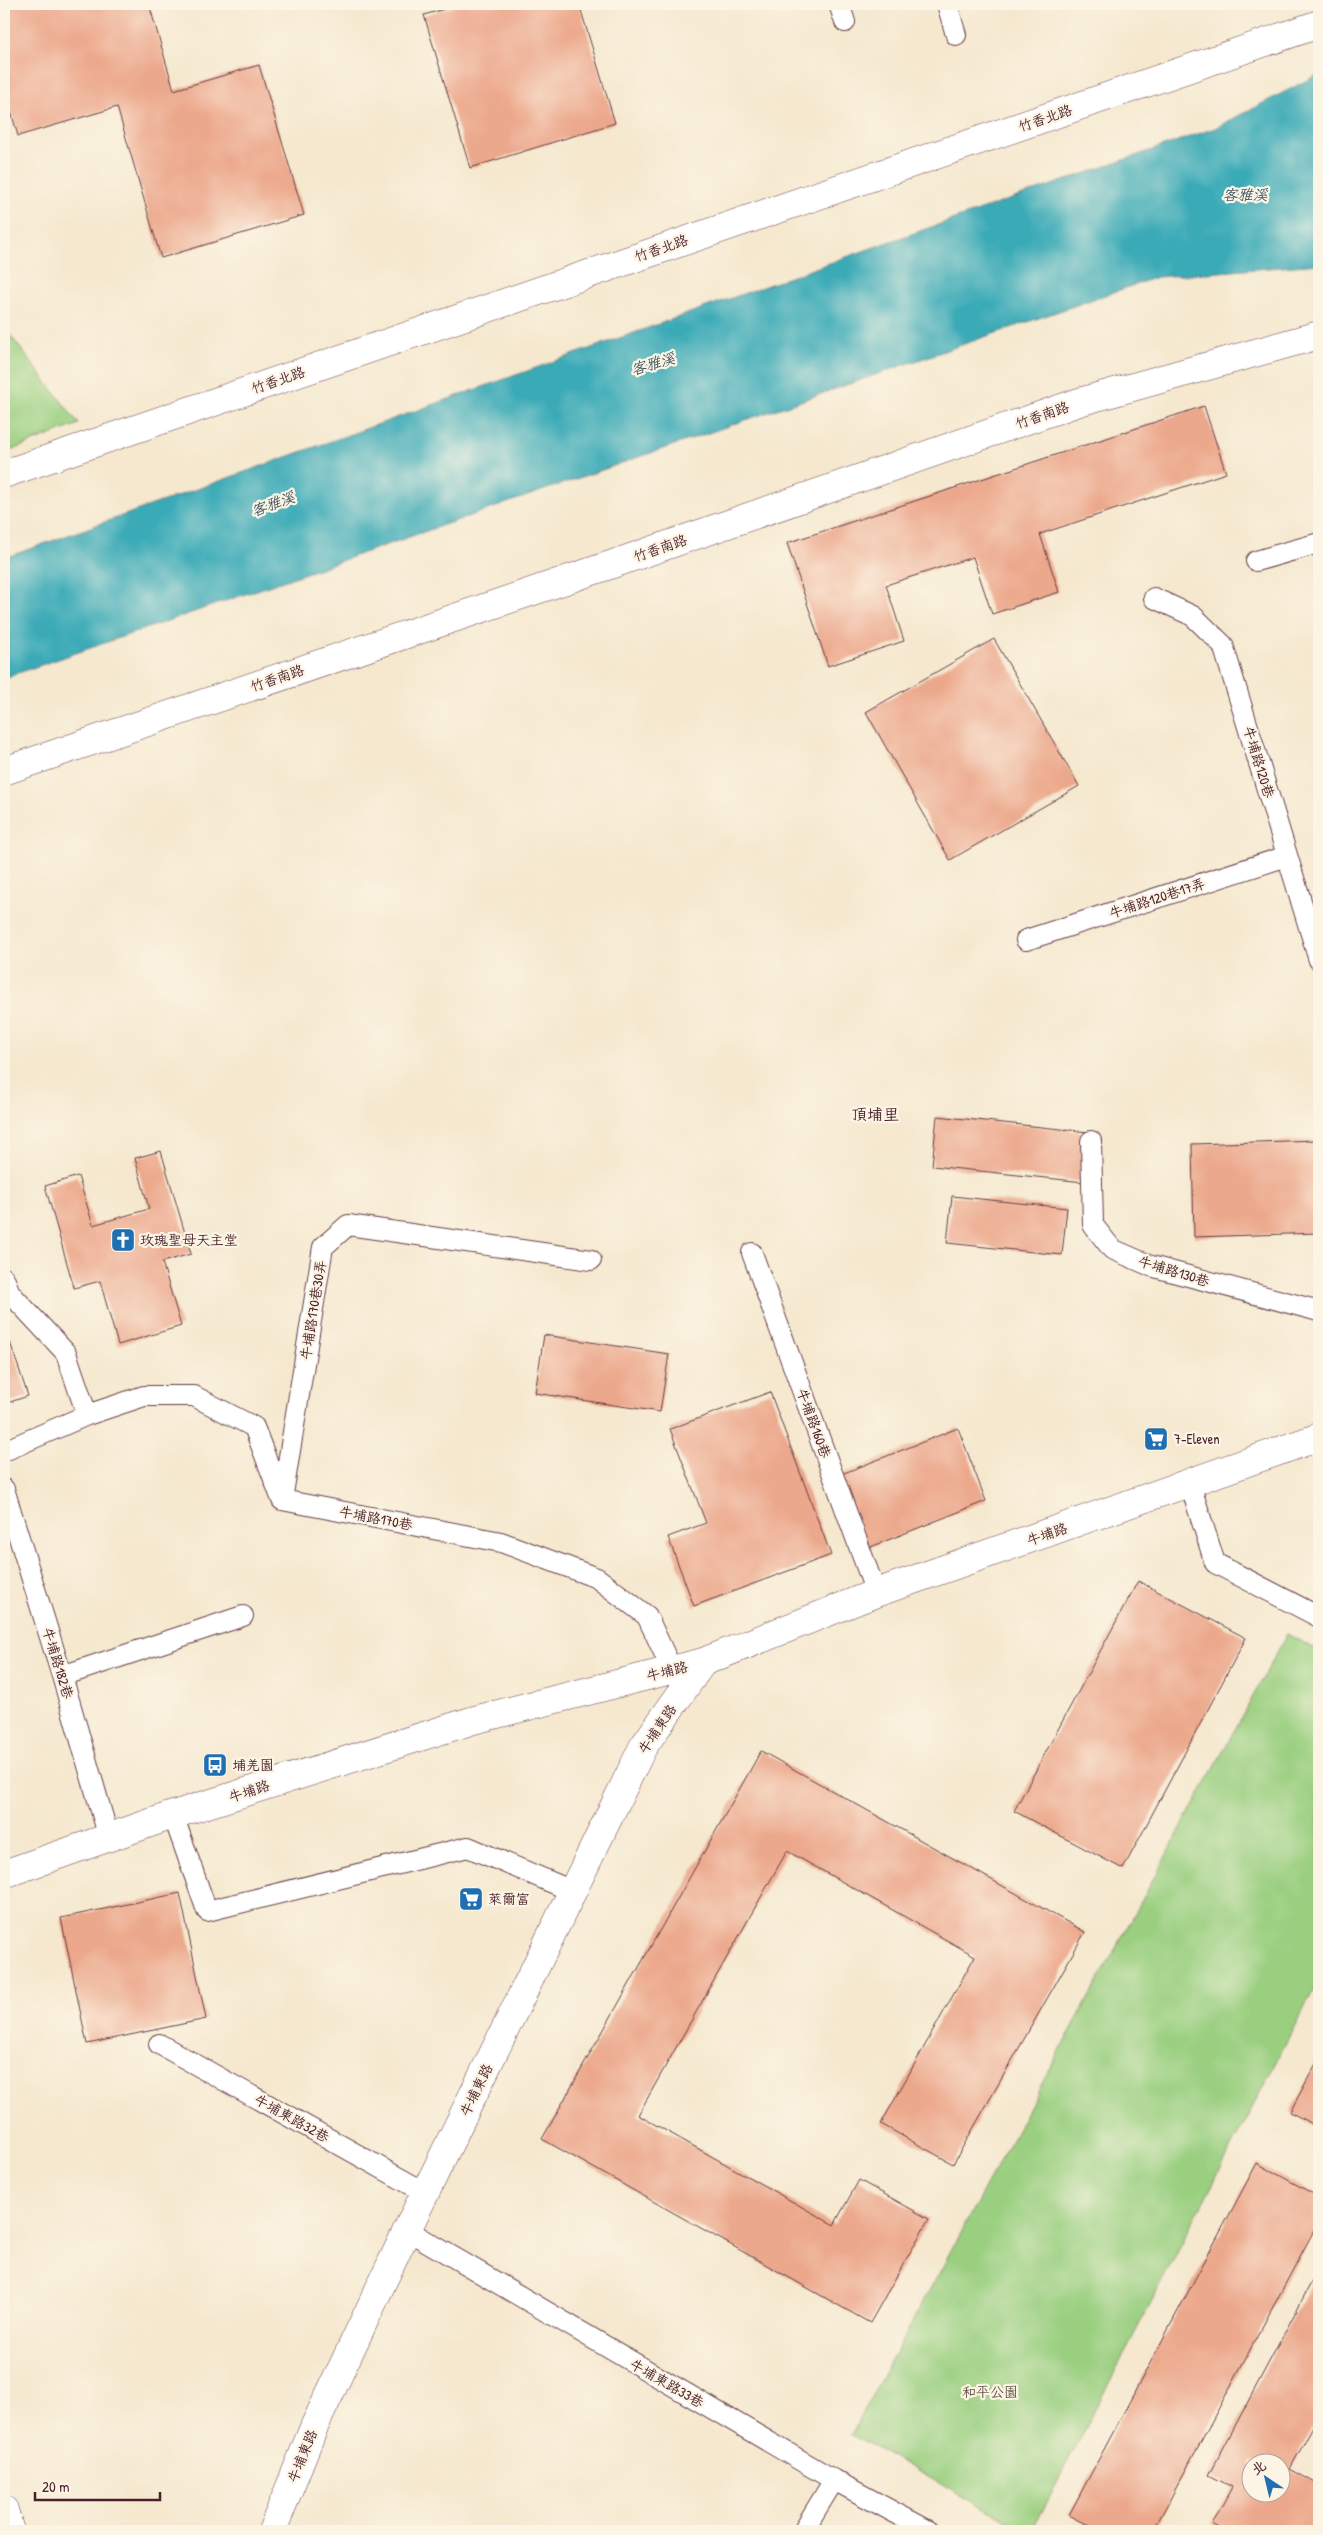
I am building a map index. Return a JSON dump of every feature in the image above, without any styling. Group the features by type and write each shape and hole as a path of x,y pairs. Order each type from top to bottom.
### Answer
{"street":[{"name":"竹香北路","path":"4,474 1319,24"},
{"name":"竹香南路","path":"4,771 613,564 1079,402 1319,335"},
{"name":"牛埔路","path":"4,1874 173,1815 474,1720 703,1662 876,1593 1319,1437"},
{"name":"牛埔東路","path":"272,2531 314,2427 407,2230 643,1746 703,1662"},
{"path":"4,2510 10,2531"}],"lane":[{"path":"947,4 956,35"},
{"path":"1256,561 1319,543"},
{"name":"牛埔路120巷","path":"1154,598 1194,616 1223,645 1319,960"},
{"name":"牛埔路120巷17弄","path":"1026,940 1287,856"},
{"name":"牛埔路130巷","path":"1091,1141 1093,1225 1112,1249 1151,1266 1319,1311"},
{"name":"牛埔路170巷30弄","path":"282,1500 323,1247 348,1225 591,1260"},
{"name":"牛埔路160巷","path":"752,1253 876,1593"},
{"path":"4,1278 10,1294 66,1353 87,1416"},
{"path":"4,1452 87,1416 144,1396 194,1396 254,1427 282,1500"},
{"path":"1190,1484 1215,1563 1319,1616"},
{"name":"牛埔路182巷","path":"4,1489 62,1676 109,1838"},
{"name":"牛埔路170巷","path":"282,1500 501,1542 597,1578 647,1616 672,1670"},
{"path":"62,1676 242,1616"},
{"path":"173,1815 207,1911 468,1847 572,1891"},
{"name":"牛埔東路32巷","path":"158,2044 426,2193"},
{"name":"牛埔東路33巷","path":"407,2230 834,2480 929,2531"},
{"path":"803,2531 834,2480"}],"green space":[{"path":"4,327 79,424 4,453"},
{"name":"和平公園","path":"1287,1634 1319,1651 1319,1979 1032,2531 1025,2531 851,2434"}],"water":[{"name":"客雅溪","path":"1319,74 1319,264 1157,277 4,678 4,558 877,246 1215,128"}],"building":[{"path":"4,4 149,4 174,90 259,65 304,215 161,258 117,107 18,136 4,87"},
{"path":"461,4 579,4 615,123 470,168 424,15"},
{"path":"1204,406 1226,473 1040,534 1059,592 992,614 973,557 886,585 904,641 828,666 787,543"},
{"path":"994,639 1079,786 950,860 866,712"},
{"path":"937,1116 1089,1132 1084,1182 932,1166"},
{"path":"1319,1140 1319,1233 1194,1237 1192,1144"},
{"name":"玫瑰聖母天主堂","path":"161,1151 191,1254 162,1262 181,1326 118,1345 100,1281 74,1288 45,1186 78,1176 93,1225 149,1209 135,1158"},
{"path":"952,1196 1067,1208 1062,1255 947,1243"},
{"path":"544,1335 669,1354 660,1412 535,1393"},
{"path":"10,1342 28,1396 4,1404 4,1344"},
{"path":"770,1392 831,1555 694,1606 668,1537 706,1523 670,1429"},
{"path":"958,1428 986,1501 868,1548 839,1475"},
{"path":"1138,1581 1246,1638 1123,1869 1014,1811"},
{"path":"761,1751 1085,1932 953,2164 881,2124 975,1956 787,1851 638,2115 834,2225 859,2180 929,2219 870,2323 542,2139"},
{"path":"180,1893 206,2019 87,2044 61,1918"},
{"path":"1319,2058 1319,2128 1290,2112"},
{"path":"1257,2163 1319,2197 1319,2221 1153,2531 1100,2531 1069,2515"},
{"path":"1319,2268 1319,2415 1290,2469 1319,2485 1319,2531 1225,2531 1212,2524 1232,2487 1209,2475"}],"place":[{"name":"玫瑰聖母天主堂","path":"123,1240"},
{"name":"7-Eleven","path":"1156,1439"},
{"name":"埔羌園","path":"215,1765"},
{"name":"萊爾富","path":"471,1899"}],"district":[{"name":"頂埔里","path":"875,1114"}]}
